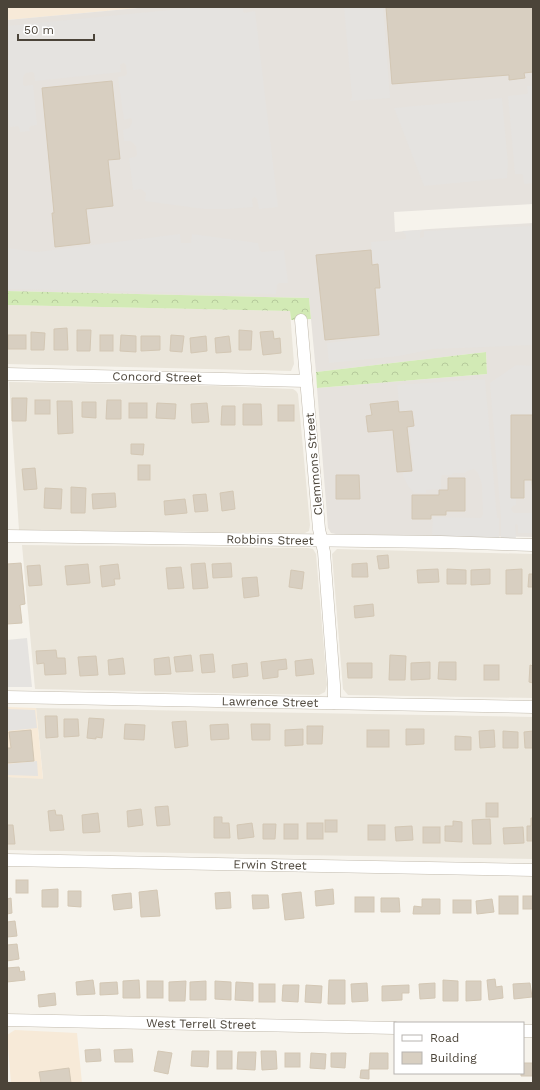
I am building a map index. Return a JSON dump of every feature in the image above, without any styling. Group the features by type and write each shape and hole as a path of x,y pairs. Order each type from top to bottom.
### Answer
{"street":[{"name":"Clemmons Street","path":"301,320 319,529 324,552 334,685 334,704"},
{"name":"Concord Street","path":"7,374 306,381"},
{"name":"Robbins Street","path":"7,536 533,544"},
{"name":"Lawrence Street","path":"7,697 533,707"},
{"name":"Erwin Street","path":"7,860 533,870"},
{"name":"West Terrell Street","path":"7,1020 394,1028"}],"shaded area":[{"path":"7,7 149,7 7,20"},
{"path":"149,7 533,7 533,204 394,212 395,232 533,223 533,537 336,534 331,533 328,528 317,388 487,374 486,352 316,372 309,298 7,291 7,20"},
{"path":"201,7 243,7 244,13 255,11 278,207 259,209 257,199 255,197 252,199 253,207 204,209 145,201 146,193 141,189 133,190 129,158 137,155 136,146 130,141 124,141 123,130 129,128 132,120 131,118 124,120 118,77 125,76 127,74 126,65 124,63 120,65 121,72 35,81 34,73 26,73 23,78 23,85 33,85 37,125 31,126 29,128 30,131 20,132 18,126 10,127 7,105 7,57 9,55 7,26"},
{"path":"344,7 383,7 390,98 350,101 352,97"},
{"path":"527,86 533,86 533,183 524,184 523,175 515,174 508,96 528,93"},
{"path":"502,98 508,163 507,178 424,186 394,108"},
{"path":"533,226 533,345 433,349 399,356 329,363 327,343 380,337 376,289 380,288 378,263 373,263 371,242 406,239 406,235 402,231 422,230 420,233 420,238 424,237 424,231"},
{"path":"180,234 181,243 191,243 192,234 258,243 260,251 262,252 284,250 288,283 279,283 277,285 276,294 7,289 7,248 37,252"},
{"path":"7,305 290,311 294,364 291,371 7,364"},
{"path":"516,365 533,366 533,416 515,416 516,505 511,508 514,513 533,513 533,533 518,533 518,525 516,524 516,538 501,538 501,517 490,383"},
{"path":"485,379 497,518 499,518 499,538 432,537 433,517 481,518 483,514 482,485 478,473 474,469 465,473 442,475 441,489 426,490 426,493 414,493 408,486 403,473 412,472 414,469 409,428 415,426 413,410 400,411 397,385"},
{"path":"9,382 186,385 293,389 298,394 310,525 309,531 305,533 19,530"},
{"path":"22,545 313,549 316,554 327,685 325,692 319,695 35,689"},
{"path":"337,549 533,554 533,698 348,695 343,689 332,554"},
{"path":"27,638 32,687 7,687 7,640"},
{"path":"7,707 36,708 43,779 7,777"},
{"path":"36,708 533,717 533,859 7,850 7,777 43,778"},
{"path":"7,709 35,710 37,728 7,731"},
{"path":"37,761 38,776 7,775 7,764"},
{"path":"15,1030 77,1033 82,1083 11,1083 7,1035"}],"green space":[{"path":"7,291 309,298 311,319 291,320 290,311 7,305"},
{"path":"486,352 487,374 317,388 316,372"}],"building":[{"path":"386,7 533,7 533,72 524,73 525,78 509,80 509,75 392,84"},
{"path":"112,81 120,159 108,160 113,206 86,209 90,243 55,247 52,213 54,213 42,88"},
{"path":"371,250 372,265 378,264 380,288 375,288 379,335 325,340 316,255"},
{"path":"67,328 68,350 54,350 54,329"},
{"path":"77,330 91,330 90,351 77,351"},
{"path":"239,330 252,331 251,350 239,350"},
{"path":"273,331 274,339 280,338 281,353 263,355 260,332"},
{"path":"31,332 45,333 44,350 31,350"},
{"path":"8,335 26,335 26,349 8,349"},
{"path":"100,335 113,335 113,351 100,351"},
{"path":"121,335 136,336 136,352 120,351"},
{"path":"171,335 184,336 182,352 170,351"},
{"path":"141,336 160,336 160,350 141,351"},
{"path":"206,336 207,351 191,353 190,338"},
{"path":"229,336 231,352 216,353 215,338"},
{"path":"12,398 27,398 26,421 12,421"},
{"path":"35,400 50,400 50,414 35,414"},
{"path":"107,400 121,400 121,419 106,419"},
{"path":"57,401 72,401 73,433 58,434"},
{"path":"398,401 399,412 412,411 414,426 407,427 412,471 397,472 393,430 368,432 366,416 372,415 370,404"},
{"path":"82,402 96,402 96,418 82,417"},
{"path":"129,403 147,403 147,418 129,418"},
{"path":"157,403 176,404 175,419 156,418"},
{"path":"207,403 209,422 192,423 191,404"},
{"path":"243,404 261,404 262,425 243,425"},
{"path":"278,405 294,405 294,421 278,421"},
{"path":"222,406 235,406 235,425 221,425"},
{"path":"511,415 533,415 533,503 532,480 524,480 524,498 511,498"},
{"path":"131,444 144,444 143,455 131,454"},
{"path":"138,465 150,465 150,480 138,480"},
{"path":"35,468 37,489 24,490 22,469"},
{"path":"336,475 359,475 360,499 336,499"},
{"path":"448,478 465,478 465,511 446,511 446,515 431,515 431,519 412,519 412,495 439,495 439,490 448,490"},
{"path":"71,487 86,488 85,513 71,513"},
{"path":"45,488 62,489 61,509 44,508"},
{"path":"233,491 235,509 222,511 220,493"},
{"path":"115,493 116,507 93,509 92,494"},
{"path":"206,494 208,511 195,512 193,495"},
{"path":"185,499 187,513 165,515 164,501"},
{"path":"388,555 389,568 379,569 377,556"},
{"path":"21,563 25,604 20,605 22,623 7,624 7,564"},
{"path":"205,563 208,588 193,589 191,564"},
{"path":"231,563 232,577 213,578 212,564"},
{"path":"367,563 368,577 352,577 352,564"},
{"path":"88,564 90,583 67,585 65,566"},
{"path":"118,564 120,579 114,579 115,585 102,587 100,566"},
{"path":"40,565 42,585 29,586 27,566"},
{"path":"181,567 184,588 168,589 166,568"},
{"path":"438,569 439,582 418,583 417,570"},
{"path":"447,569 466,570 466,584 447,584"},
{"path":"490,569 490,584 471,585 471,570"},
{"path":"522,569 522,594 506,594 506,570"},
{"path":"291,570 304,572 302,589 289,587"},
{"path":"529,574 533,574 533,587 528,587"},
{"path":"257,577 259,596 244,598 242,578"},
{"path":"373,604 374,616 355,618 354,606"},
{"path":"56,650 57,658 65,658 66,674 45,675 44,663 37,664 36,651"},
{"path":"213,654 215,672 202,673 200,655"},
{"path":"191,655 193,671 176,672 174,657"},
{"path":"390,655 406,656 405,680 389,680"},
{"path":"96,656 98,675 80,676 78,657"},
{"path":"169,657 171,674 155,675 154,659"},
{"path":"123,658 125,674 109,675 108,660"},
{"path":"286,659 287,669 278,670 278,677 263,679 261,662"},
{"path":"312,659 314,674 296,676 295,661"},
{"path":"430,662 430,679 411,680 411,663"},
{"path":"439,662 456,662 456,680 438,679"},
{"path":"247,663 248,676 233,678 232,665"},
{"path":"347,663 372,663 372,678 348,678"},
{"path":"484,665 499,665 499,680 484,680"},
{"path":"530,665 533,666 533,683 529,682"},
{"path":"45,716 57,716 58,737 46,738"},
{"path":"89,718 104,719 102,738 87,738"},
{"path":"64,719 78,719 79,736 64,737"},
{"path":"186,721 188,746 175,748 172,722"},
{"path":"125,724 145,725 144,740 124,739"},
{"path":"228,724 229,739 211,740 210,725"},
{"path":"251,724 270,724 270,740 252,740"},
{"path":"307,726 323,726 322,744 307,744"},
{"path":"303,729 303,745 285,746 285,730"},
{"path":"406,729 424,729 424,744 406,745"},
{"path":"31,730 34,761 7,763 7,748 11,748 9,732"},
{"path":"367,730 389,730 389,747 367,747"},
{"path":"494,730 495,747 480,748 479,731"},
{"path":"503,731 518,732 518,748 503,748"},
{"path":"533,731 533,748 525,748 524,732"},
{"path":"455,736 471,737 471,750 455,750"},
{"path":"486,803 498,803 498,817 486,817"},
{"path":"168,806 170,825 157,826 155,807"},
{"path":"141,809 143,825 128,827 127,811"},
{"path":"55,810 56,815 62,815 64,830 50,831 48,811"},
{"path":"98,813 100,832 83,833 82,815"},
{"path":"214,817 222,817 222,823 229,823 230,838 214,838"},
{"path":"531,818 533,818 533,841 527,841 527,826 531,826"},
{"path":"490,819 491,844 473,844 472,820"},
{"path":"325,820 337,820 337,832 325,832"},
{"path":"453,821 462,822 462,842 445,841 445,826 453,826"},
{"path":"252,823 254,837 238,839 237,825"},
{"path":"307,823 323,823 323,839 307,839"},
{"path":"263,824 276,824 275,839 263,839"},
{"path":"284,824 298,824 298,839 284,839"},
{"path":"7,825 13,825 15,844 7,844"},
{"path":"368,825 385,825 385,840 368,840"},
{"path":"412,826 413,840 396,841 395,827"},
{"path":"423,827 440,827 440,843 423,843"},
{"path":"523,827 524,843 504,844 503,828"},
{"path":"16,880 28,880 28,893 16,893"},
{"path":"58,889 58,907 42,907 42,890"},
{"path":"333,889 334,904 316,906 315,891"},
{"path":"157,890 160,916 141,917 139,892"},
{"path":"68,891 81,891 81,907 68,906"},
{"path":"230,892 231,908 216,909 215,893"},
{"path":"301,892 304,918 285,920 282,894"},
{"path":"131,893 132,908 114,910 112,895"},
{"path":"252,895 268,895 269,908 253,909"},
{"path":"499,896 518,896 518,914 499,914"},
{"path":"523,896 533,896 533,909 523,909"},
{"path":"355,897 374,897 374,912 355,912"},
{"path":"11,898 12,913 7,914 7,899"},
{"path":"381,898 399,898 400,912 381,912"},
{"path":"422,899 440,899 440,914 413,914 414,906 422,907"},
{"path":"492,899 494,912 477,914 476,901"},
{"path":"453,900 471,900 471,913 453,913"},
{"path":"15,921 17,936 7,937 7,922"},
{"path":"17,944 19,959 7,961 7,945"},
{"path":"19,967 20,972 24,971 25,980 7,982 7,968"},
{"path":"495,979 496,987 502,986 503,998 489,1000 487,980"},
{"path":"93,980 95,994 77,995 76,982"},
{"path":"139,980 140,998 123,998 123,981"},
{"path":"329,980 345,980 345,1004 328,1004"},
{"path":"443,980 458,981 458,1001 443,1001"},
{"path":"147,981 163,981 163,998 147,998"},
{"path":"186,981 185,1001 169,1001 169,982"},
{"path":"206,981 206,1000 190,1000 190,982"},
{"path":"215,981 231,982 231,1000 215,999"},
{"path":"466,981 481,981 481,1000 466,1001"},
{"path":"117,982 118,994 100,995 100,983"},
{"path":"236,982 253,983 253,1001 235,1000"},
{"path":"367,983 368,1001 352,1002 351,984"},
{"path":"435,983 435,998 420,999 419,984"},
{"path":"530,983 532,997 514,999 513,984"},
{"path":"259,984 275,984 275,1002 259,1002"},
{"path":"283,985 299,985 298,1002 282,1001"},
{"path":"306,985 322,986 321,1003 305,1002"},
{"path":"409,985 409,993 402,993 402,1000 382,1001 382,986"},
{"path":"55,993 56,1005 39,1007 38,995"},
{"path":"100,1049 101,1061 86,1062 85,1050"},
{"path":"132,1049 133,1062 115,1062 114,1050"},
{"path":"158,1051 172,1053 168,1074 154,1071"},
{"path":"192,1051 209,1051 208,1067 191,1066"},
{"path":"217,1051 232,1051 232,1069 217,1069"},
{"path":"261,1051 276,1051 277,1069 262,1070"},
{"path":"238,1052 256,1052 255,1070 237,1069"},
{"path":"285,1053 300,1053 300,1067 285,1067"},
{"path":"311,1053 326,1054 325,1069 310,1068"},
{"path":"331,1053 346,1053 345,1068 331,1067"},
{"path":"370,1053 388,1053 388,1069 369,1069"},
{"path":"524,1063 533,1063 533,1076 521,1076 521,1074 524,1074"},
{"path":"69,1068 71,1083 41,1083 39,1072"},
{"path":"361,1070 369,1070 369,1079 360,1078"}]}
